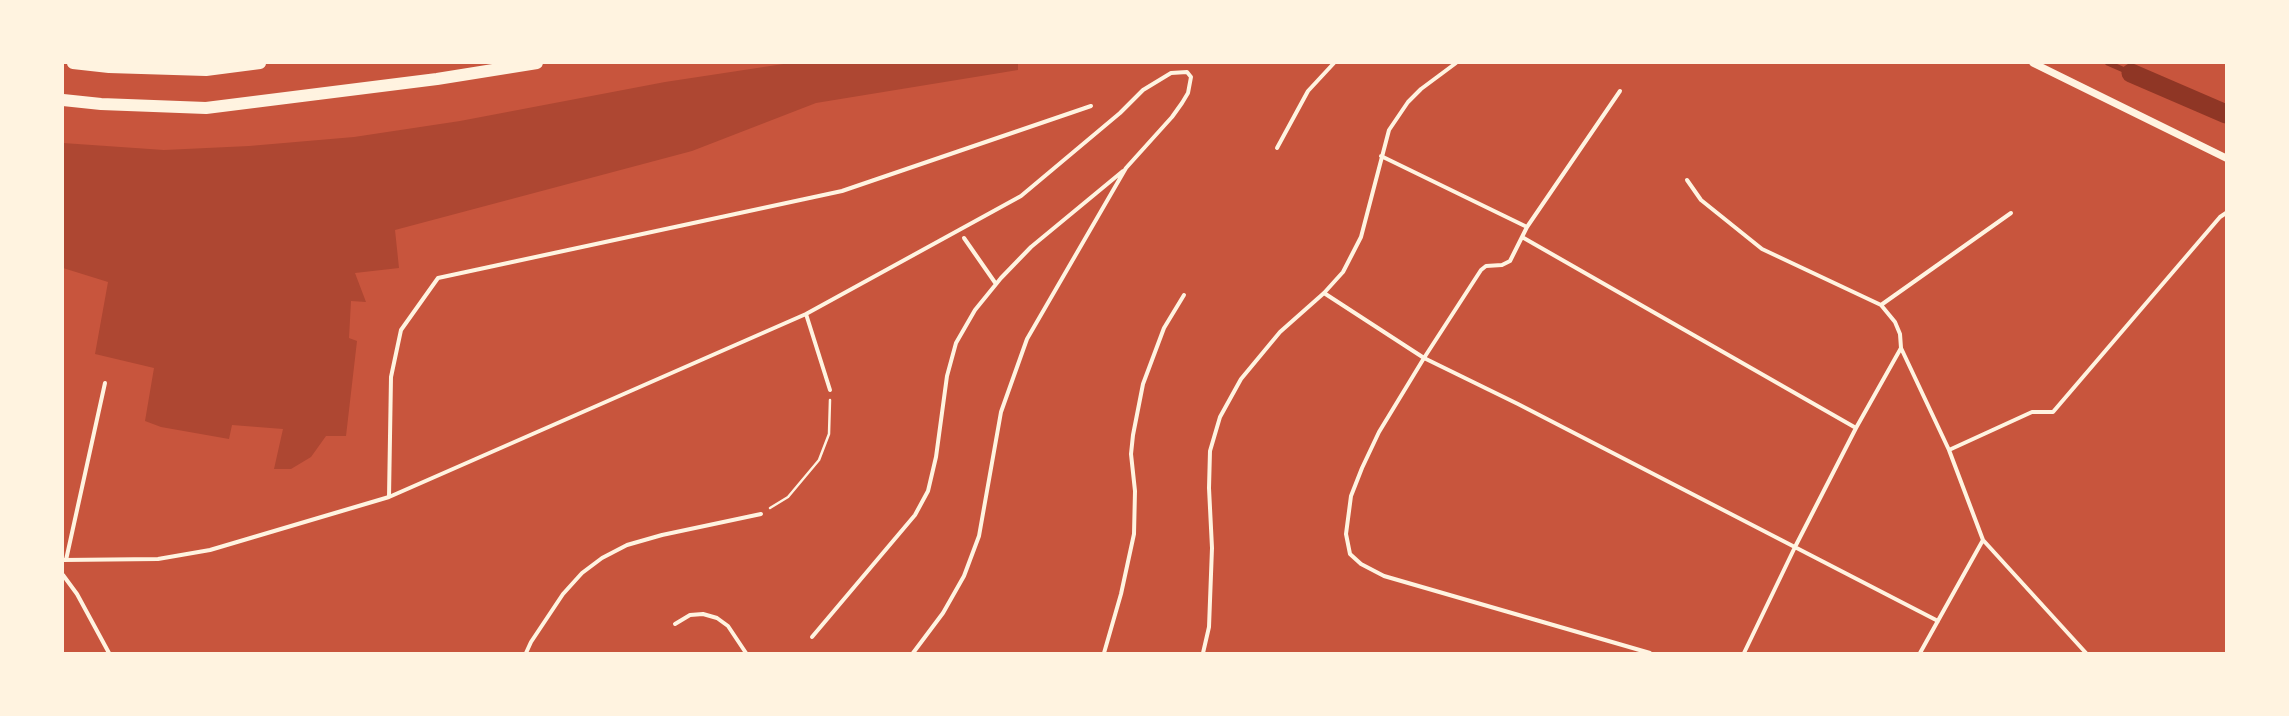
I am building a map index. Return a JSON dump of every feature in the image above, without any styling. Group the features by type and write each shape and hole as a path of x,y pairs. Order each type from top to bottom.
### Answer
{"highway":[{"path":"73,63 109,67 206,70 260,63"},
{"path":"63,100 101,104 206,108 437,79 537,63"}],"street":[{"path":"1277,148 1308,91 1334,63"},
{"path":"1203,653 1209,627 1212,548 1209,488 1210,451 1220,417 1246,374 1280,332 1324,293 1343,272 1361,237 1389,130 1408,102 1421,89 1456,63"},
{"path":"2033,63 2226,158"},
{"path":"105,383 65,560 158,559 210,550 389,497 806,314 1021,196 1120,113 1142,90 1171,73 1187,72 1191,77 1188,93 1172,117 1126,168 1031,247 996,284 975,310 956,343 947,376 936,457 925,497 915,515 812,637"},
{"path":"1620,91 1527,227 1510,261 1502,265 1486,266 1481,270 1424,358 1379,432 1362,468 1351,496 1346,534 1350,554 1361,564 1384,576 1650,653"},
{"path":"389,497 391,377 401,330 438,278 842,191 1092,106"},
{"path":"1381,156 1527,227"},
{"path":"913,653 943,612 967,569 978,536 1001,412 1027,339 1126,168"},
{"path":"1687,180 1701,200 1762,248 1881,305 1895,322 1900,334 1901,348 1949,450 1983,540 2086,653"},
{"path":"1881,305 2011,213"},
{"path":"1949,450 2032,412 2053,412 2220,217 2226,214"},
{"path":"1522,237 1856,428"},
{"path":"964,238 996,284"},
{"path":"1324,293 1424,358 1938,621"},
{"path":"1104,653 1121,594 1134,534 1135,491 1131,454 1133,435 1143,384 1164,328 1184,295"},
{"path":"806,314 830,390"},
{"path":"1744,653 1795,547 1856,428 1901,348"},
{"path":"526,653 531,642 563,594 582,573 602,558 626,545 662,535 761,514"},
{"path":"1920,653 1983,540"},
{"path":"63,575 77,594 109,653"},
{"path":"675,624 690,615 703,614 717,618 728,626 746,653"}],"path":[{"path":"761,514 788,497 819,460 829,434 830,390"}],"shaded area":[{"path":"790,63 1018,63 1018,70 816,103 692,151 395,230 399,268 355,273 366,302 351,301 349,338 357,341 346,436 326,436 311,457 291,469 274,469 283,429 232,425 229,439 161,427 145,421 154,368 95,354 108,282 63,268 63,143 164,150 249,146 354,137 460,121 665,82"}],"waterway":[{"path":"2108,63 2131,73"},
{"path":"2131,73 2226,114"}]}
